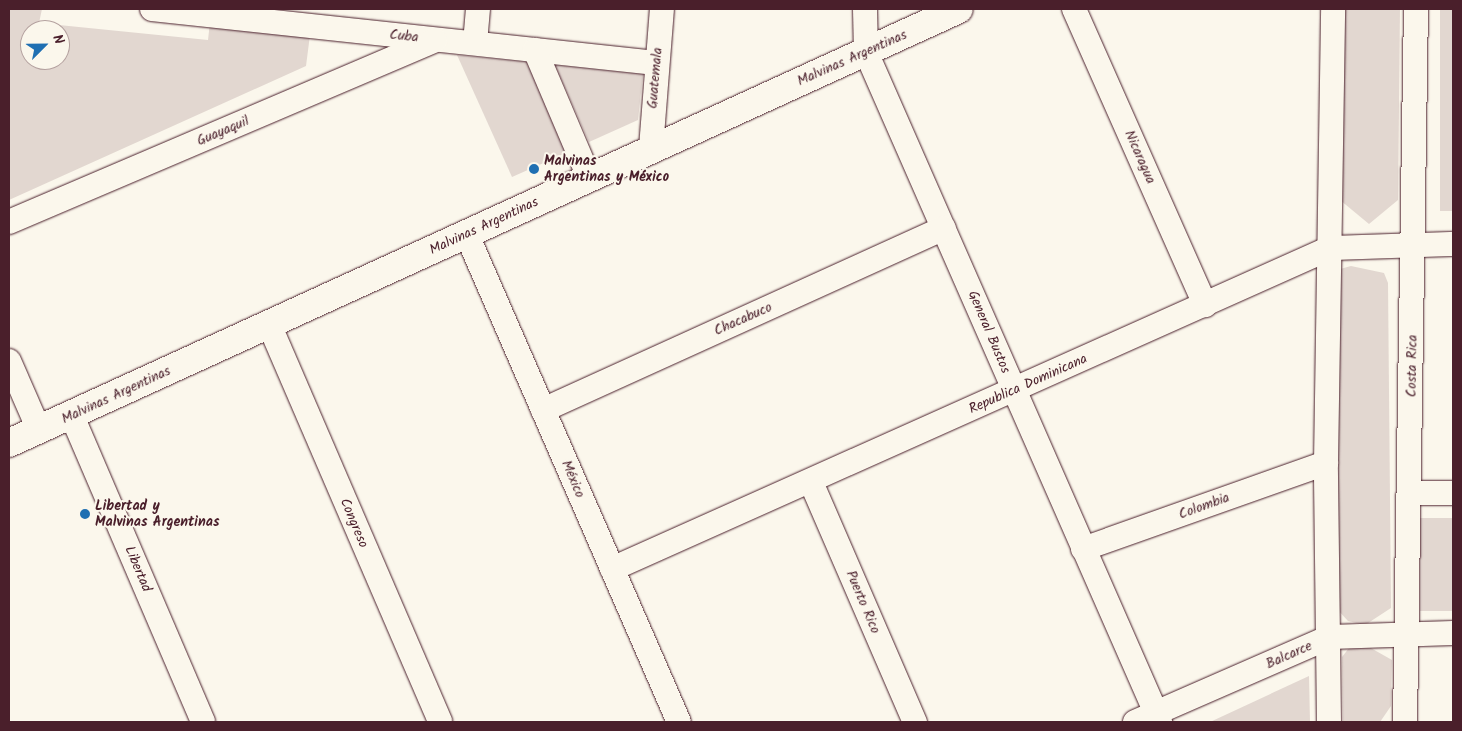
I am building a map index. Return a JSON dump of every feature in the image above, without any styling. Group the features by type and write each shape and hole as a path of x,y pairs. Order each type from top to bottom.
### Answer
{"street":[{"name":"Cuba","path":"152,9 298,17 437,39 656,62"},
{"path":"475,43 478,9"},
{"name":"Guatemala","path":"651,148 656,62 662,9"},
{"path":"865,9 866,52"},
{"name":"Malvinas Argentinas","path":"9,444 467,235 651,148 959,9"},
{"name":"Nicaragua","path":"1074,9 1205,305"},
{"path":"1329,722 1330,637 1326,463 1332,9"},
{"name":"Costa Rica","path":"1405,722 1414,244 1416,9"},
{"name":"Guayaquil","path":"9,222 437,39"},
{"path":"536,50 589,177"},
{"name":"General Bustos","path":"866,52 1083,549 1151,719"},
{"name":"Chacabuco","path":"543,410 944,228"},
{"name":"México","path":"467,235 679,722"},
{"name":"Republica Dominicana","path":"612,569 811,482 1330,248 1453,244"},
{"name":"Congreso","path":"269,324 440,722"},
{"path":"9,361 40,430"},
{"name":"Libertad","path":"72,416 203,722"},
{"name":"Colombia","path":"1083,549 1326,463"},
{"name":"Puerto Rico","path":"811,482 915,722"},
{"path":"1410,493 1453,493"},
{"name":"Balcarce","path":"1151,719 1330,637 1407,632 1453,633"}],"shaded area":[{"path":"9,9 42,9 40,20 20,20 20,70 70,70 70,26 208,40 210,22 310,35 306,66 9,200"},
{"path":"1344,9 1400,9 1398,200 1369,224 1340,200"},
{"path":"1440,9 1453,9 1453,211 1440,211"},
{"path":"457,55 527,62 566,153 512,177"},
{"path":"555,65 643,74 638,120 589,142"},
{"path":"1351,266 1384,273 1388,283 1391,608 1365,625 1348,621 1337,609 1333,271"},
{"path":"1453,275 1453,474 1452,474"},
{"path":"1420,518 1453,518 1453,611 1420,611"},
{"path":"1369,647 1392,660 1391,706 1380,722 1343,722 1342,657 1349,648"},
{"path":"1309,676 1310,722 1210,722"}],"place":[{"name":"Malvinas Argentinas y México","path":"534,169"},
{"name":"Libertad y Malvinas Argentinas","path":"85,514"}]}
